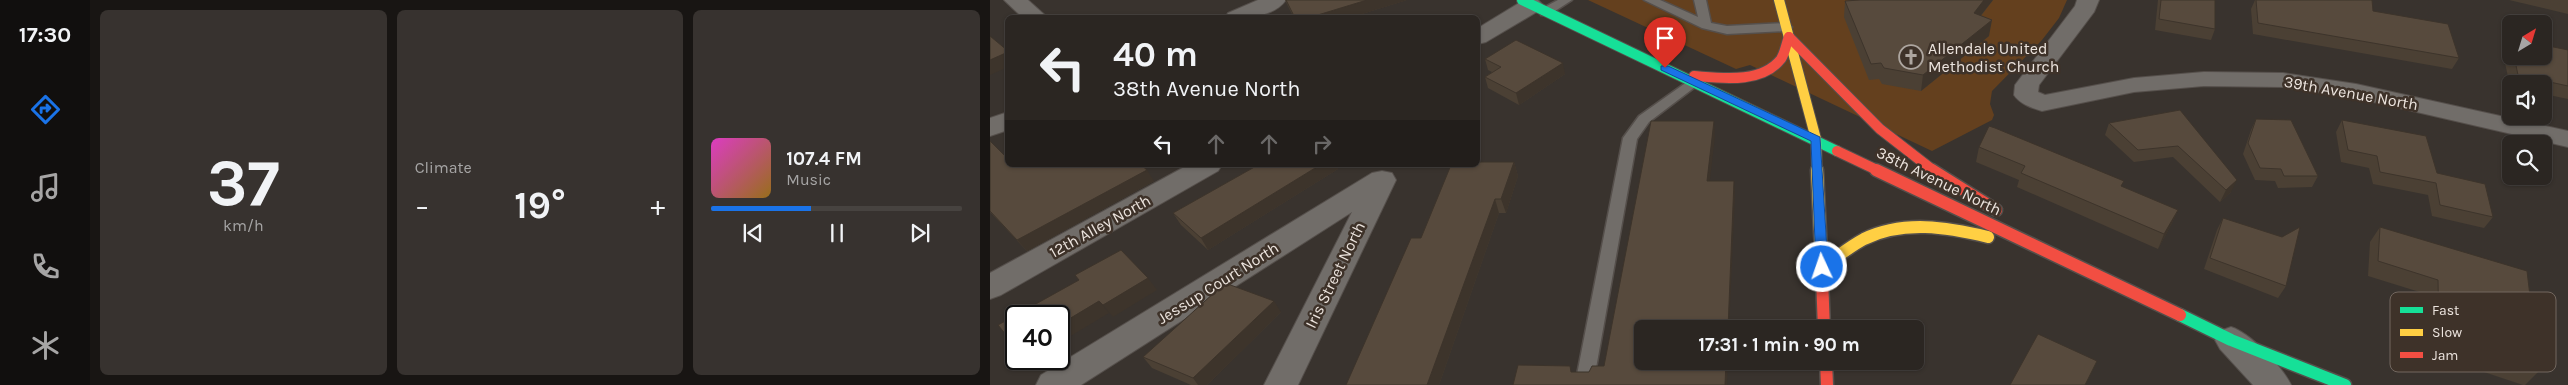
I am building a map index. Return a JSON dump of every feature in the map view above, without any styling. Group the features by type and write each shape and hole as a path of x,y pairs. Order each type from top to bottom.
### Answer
{"main road":[{"path":"1779,0 1816,139 1824,320"},
{"name":"38th Avenue North","path":"1533,5 1816,139 2231,340 2345,385"},
{"path":"1688,79 1744,78 1766,70 1780,60 1788,32"},
{"path":"1788,32 1880,129 1936,173 2002,214"},
{"path":"1822,267 1865,239 1904,226 1953,228 2055,256"},
{"path":"2027,229 2036,234 2055,256"},
{"path":"1826,370 1827,385"}],"street":[{"path":"1015,0 1034,15"},
{"path":"1242,15 1274,0"},
{"name":"39th Avenue North","path":"2088,0 2086,7 2027,85 2026,95 2042,103 2134,85 2204,78 2283,80 2356,91 2568,139"},
{"path":"1480,36 1533,5"},
{"path":"990,128 1005,121"},
{"name":"12th Alley North","path":"990,287 1205,167"},
{"name":"Jessup Court North","path":"1054,385 1385,173"},
{"name":"Iris Street North","path":"1281,385 1385,173"},
{"path":"2231,340 2274,385"}],"lane":[{"path":"1533,5 1566,0"},
{"path":"1650,0 1706,25 1727,30 1788,32"},
{"path":"1700,0 1706,25"},
{"path":"1584,385 1630,138 1644,119 1688,79"}],"shaded area":[{"path":"1588,0 2067,0 2059,18 2042,40 1992,91 1990,104 1994,115 1992,120 1932,151 1750,65 1736,69"}],"building":[{"path":"1286,0 1367,0 1318,15 1294,15"},
{"name":"Allendale United Methodist Church","path":"1984,0 1974,13 1992,20 1923,75 1884,68 1881,63 1871,64 1845,1"},
{"path":"2161,0 2215,0 2215,29 2159,19"},
{"path":"2256,0 2372,0 2373,11 2448,24 2459,58 2258,23"},
{"path":"990,36 1005,48 1005,53 990,60"},
{"path":"1516,40 1563,63 1516,93 1485,77 1501,67 1485,59"},
{"path":"2552,47 2568,50 2568,86 2552,82 2552,75 2518,75 2516,65 2552,65"},
{"path":"2180,110 2237,180 2226,190 2178,146 2138,150 2109,123"},
{"path":"2256,119 2291,120 2318,176 2284,176 2281,169 2260,168 2248,143"},
{"path":"2342,120 2426,136 2437,173 2485,184 2493,217 2440,205 2436,183 2380,172 2377,156 2348,150"},
{"path":"1651,121 1714,121 1707,181 1734,181 1728,320 1634,320 1634,370 1726,370 1725,385 1513,385 1518,365 1570,366 1571,372 1589,372 1592,366 1604,366"},
{"path":"1989,126 2124,181 2121,186 2178,210 2164,234 2021,173 2025,166 1979,147"},
{"path":"990,141 1005,156 1005,167 1143,167 1147,170 1017,240 990,211"},
{"path":"1480,162 1514,162 1501,199 1495,199 1427,385 1346,385 1411,238 1421,238 1450,167 1480,167"},
{"path":"1254,167 1317,167 1201,238 1173,213"},
{"path":"2223,218 2282,237 2300,227 2286,286 2210,258"},
{"path":"2380,227 2527,271 2530,292 2438,292 2438,280 2378,261"},
{"path":"1121,250 1148,278 1103,305 1099,301 1070,318 1070,305 1034,305 1079,280 1075,275"},
{"path":"1225,283 1274,301 1193,378 1143,357"},
{"path":"1005,321 1005,334 998,325"},
{"path":"2038,334 2097,361 2085,385 2010,385"}],"traffic: fast":[{"path":"1522,0 1837,151"},
{"path":"2180,315 2231,340 2345,385"}],"traffic: slow":[{"path":"1779,0 1816,139 1821,252"},
{"path":"1822,267 1864,239 1894,229 1926,226 1988,237"}],"traffic: jam":[{"path":"1789,37 1880,129 1936,173 1996,210"},
{"path":"1694,76 1740,78 1763,72 1773,67 1781,59 1789,37"},
{"path":"1837,151 2180,315"},
{"path":"1821,252 1824,320"},
{"path":"1826,370 1827,385"}],"place":[{"name":"Allendale United Methodist Church","path":"1911,57"}],"route":[{"path":"1665,68 1816,139 1822,267"}]}
